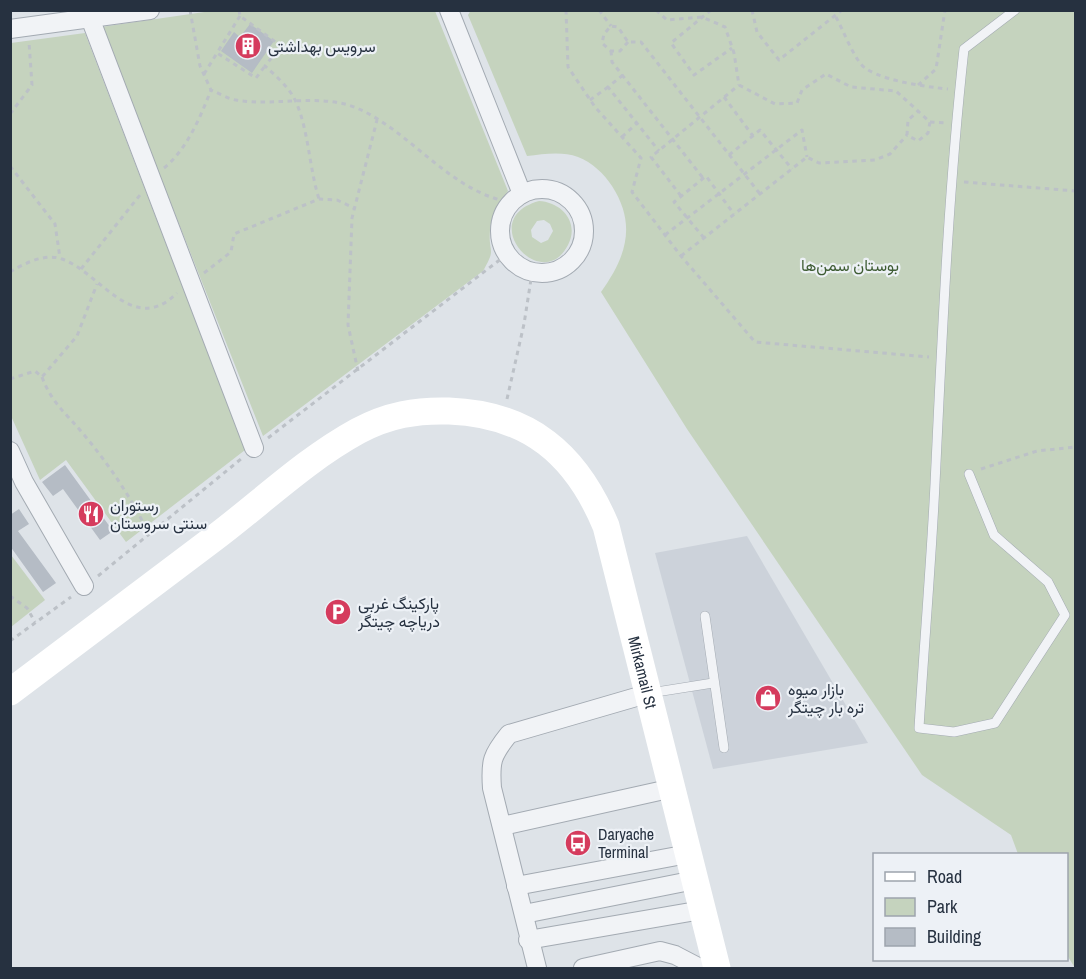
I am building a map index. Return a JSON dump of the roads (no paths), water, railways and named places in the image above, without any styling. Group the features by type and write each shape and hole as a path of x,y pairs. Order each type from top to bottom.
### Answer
{"street":[{"path":"19,29 89,14 150,10"},
{"path":"449,10 516,198"},
{"path":"89,14 254,448"},
{"path":"535,189 549,189 561,193 572,201 580,213 584,226 581,246 570,263 552,272 532,273 513,263 501,242 500,228 503,214 516,198 535,189"},
{"name":"Mirkamail St","path":"10,692 219,535 300,470 358,432 392,416 421,410 472,412 503,418 544,440 572,467 593,494 606,526 650,693 717,969"},
{"path":"10,452 24,482 84,586"},
{"path":"537,969 492,788 490,762 509,734 650,693"},
{"path":"502,826 673,788"},
{"path":"516,886 688,854"},
{"path":"524,914 695,880"},
{"path":"528,940 702,910"},
{"path":"583,969 660,951 675,955 700,969"}],"lane":[{"path":"969,474 994,535 1048,582 1065,615 995,723 954,732 919,728 935,484 940,358 964,49 1015,10"},
{"path":"705,616 724,748"},
{"path":"650,693 713,683"}],"place":[{"name":"سرویس بهداشتی","path":"248,46"},
{"name":"رستوران سنتی سروستان","path":"91,514"},
{"name":"پارکینگ غربی دریاچه چیتگر","path":"338,612"},
{"name":"بازار میوه تره بار چیتگر","path":"768,698"},
{"name":"Daryache Terminal","path":"578,843"}],"park label":[{"name":"بوستان سمن‌ها","path":"850,265"}]}
